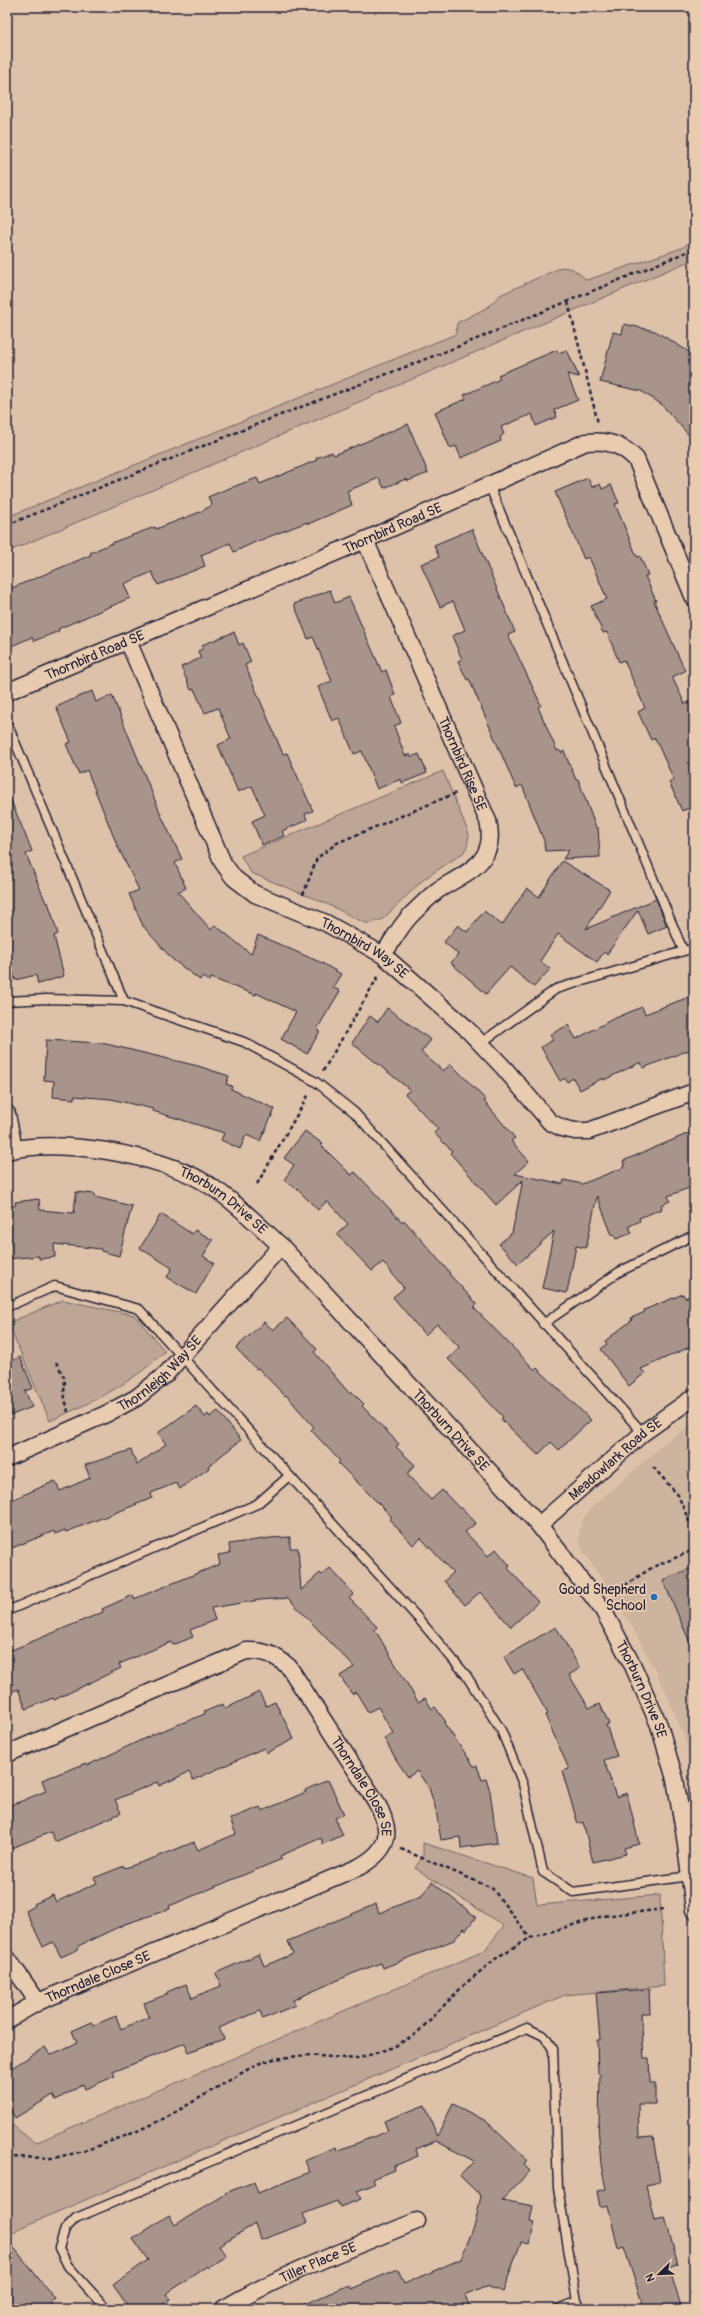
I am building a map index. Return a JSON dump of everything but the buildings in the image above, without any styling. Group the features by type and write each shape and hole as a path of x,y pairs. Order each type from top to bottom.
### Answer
{"street":[{"name":"Thornbird Road SE","path":"7,692 364,540 586,442 601,440"},
{"path":"601,440 627,449 636,459 694,598"},
{"name":"Thornbird Rise SE","path":"364,540 488,820 491,832 489,845 484,858 472,870 437,891 410,916 383,955"},
{"name":"Thornbird Way SE","path":"128,641 224,864 234,878 244,886 255,894 326,923 383,955 464,1026 480,1042 550,1122 562,1128 575,1132 600,1127 694,1092"},
{"path":"7,1114 10,1150"},
{"name":"Thorburn Drive SE","path":"10,1150 56,1146 136,1157 169,1167 204,1182 242,1210 280,1246 539,1525 603,1610 633,1666 659,1725 675,1779 694,1910"},
{"name":"Thornleigh Way SE","path":"7,1458 76,1428 136,1398 165,1375 280,1246"},
{"name":"Meadowlark Road SE","path":"539,1525 643,1433 694,1397"},
{"name":"Thorndale Close SE","path":"7,1754 246,1651 260,1650 279,1659 289,1667 385,1817 387,1834 385,1843 374,1859 360,1868 38,2002 7,2020"},
{"name":"Thorndale Close SE","path":"7,1958 38,2002"},
{"name":"Tiller Place SE","path":"223,2309 249,2293 303,2268 417,2221"}],"lane":[{"path":"489,485 683,950"},
{"path":"7,723 124,1001"},
{"path":"480,1042 556,989 683,950 694,948"},
{"path":"7,1001 47,999 124,1001 244,1042 316,1082 354,1112 543,1324 643,1433"},
{"path":"543,1324 619,1272 694,1235"},
{"path":"7,1307 55,1286 139,1309 418,1617 466,1675 501,1730 524,1784 543,1872 573,1892 690,1876"},
{"path":"7,1611 257,1504 289,1476"},
{"path":"107,2309 68,2266 59,2248 65,2229 76,2218 528,2028 544,2036 553,2049 558,2188 577,2301 581,2309"},
{"path":"558,2309 577,2301"}],"path":[{"path":"7,525 270,419 568,302 694,249"},
{"path":"568,302 597,410 601,440"},
{"path":"296,910 317,858 337,843 473,786"},
{"path":"56,1362 65,1379 64,1392 66,1408 76,1428"},
{"path":"652,1467 678,1495 694,1533"},
{"path":"619,1589 653,1567 694,1550"},
{"path":"385,1843 492,1888 530,1938"},
{"path":"7,2157 54,2158 84,2151 133,2133 169,2116 257,2064 274,2059 306,2056 357,2059 394,2047 417,2033 465,1984 500,1956 530,1938 603,1916 665,1909"}],"shaded area":[{"path":"694,239 694,259 7,552 7,517 456,334 457,323 488,307 500,295 562,267 573,269 587,280 682,248"},
{"path":"443,771 469,834 467,847 463,853 424,879 383,919 371,923 365,923 325,903 251,873 241,856"},
{"path":"63,1300 134,1315 165,1351 152,1363 125,1383 97,1399 50,1421 8,1323"},
{"name":"Good Shepherd School","path":"694,1423 694,1772 683,1734 665,1690 631,1624 584,1552 579,1541 579,1530 583,1519 594,1505 667,1441"},
{"path":"423,1843 533,1878 537,1905 660,1895 664,1986 565,1995 22,2227 7,2238 7,2121 35,2143 484,1951 504,1926 415,1868 423,1856"}],"place":[{"name":"Good Shepherd School","path":"654,1597"}]}
